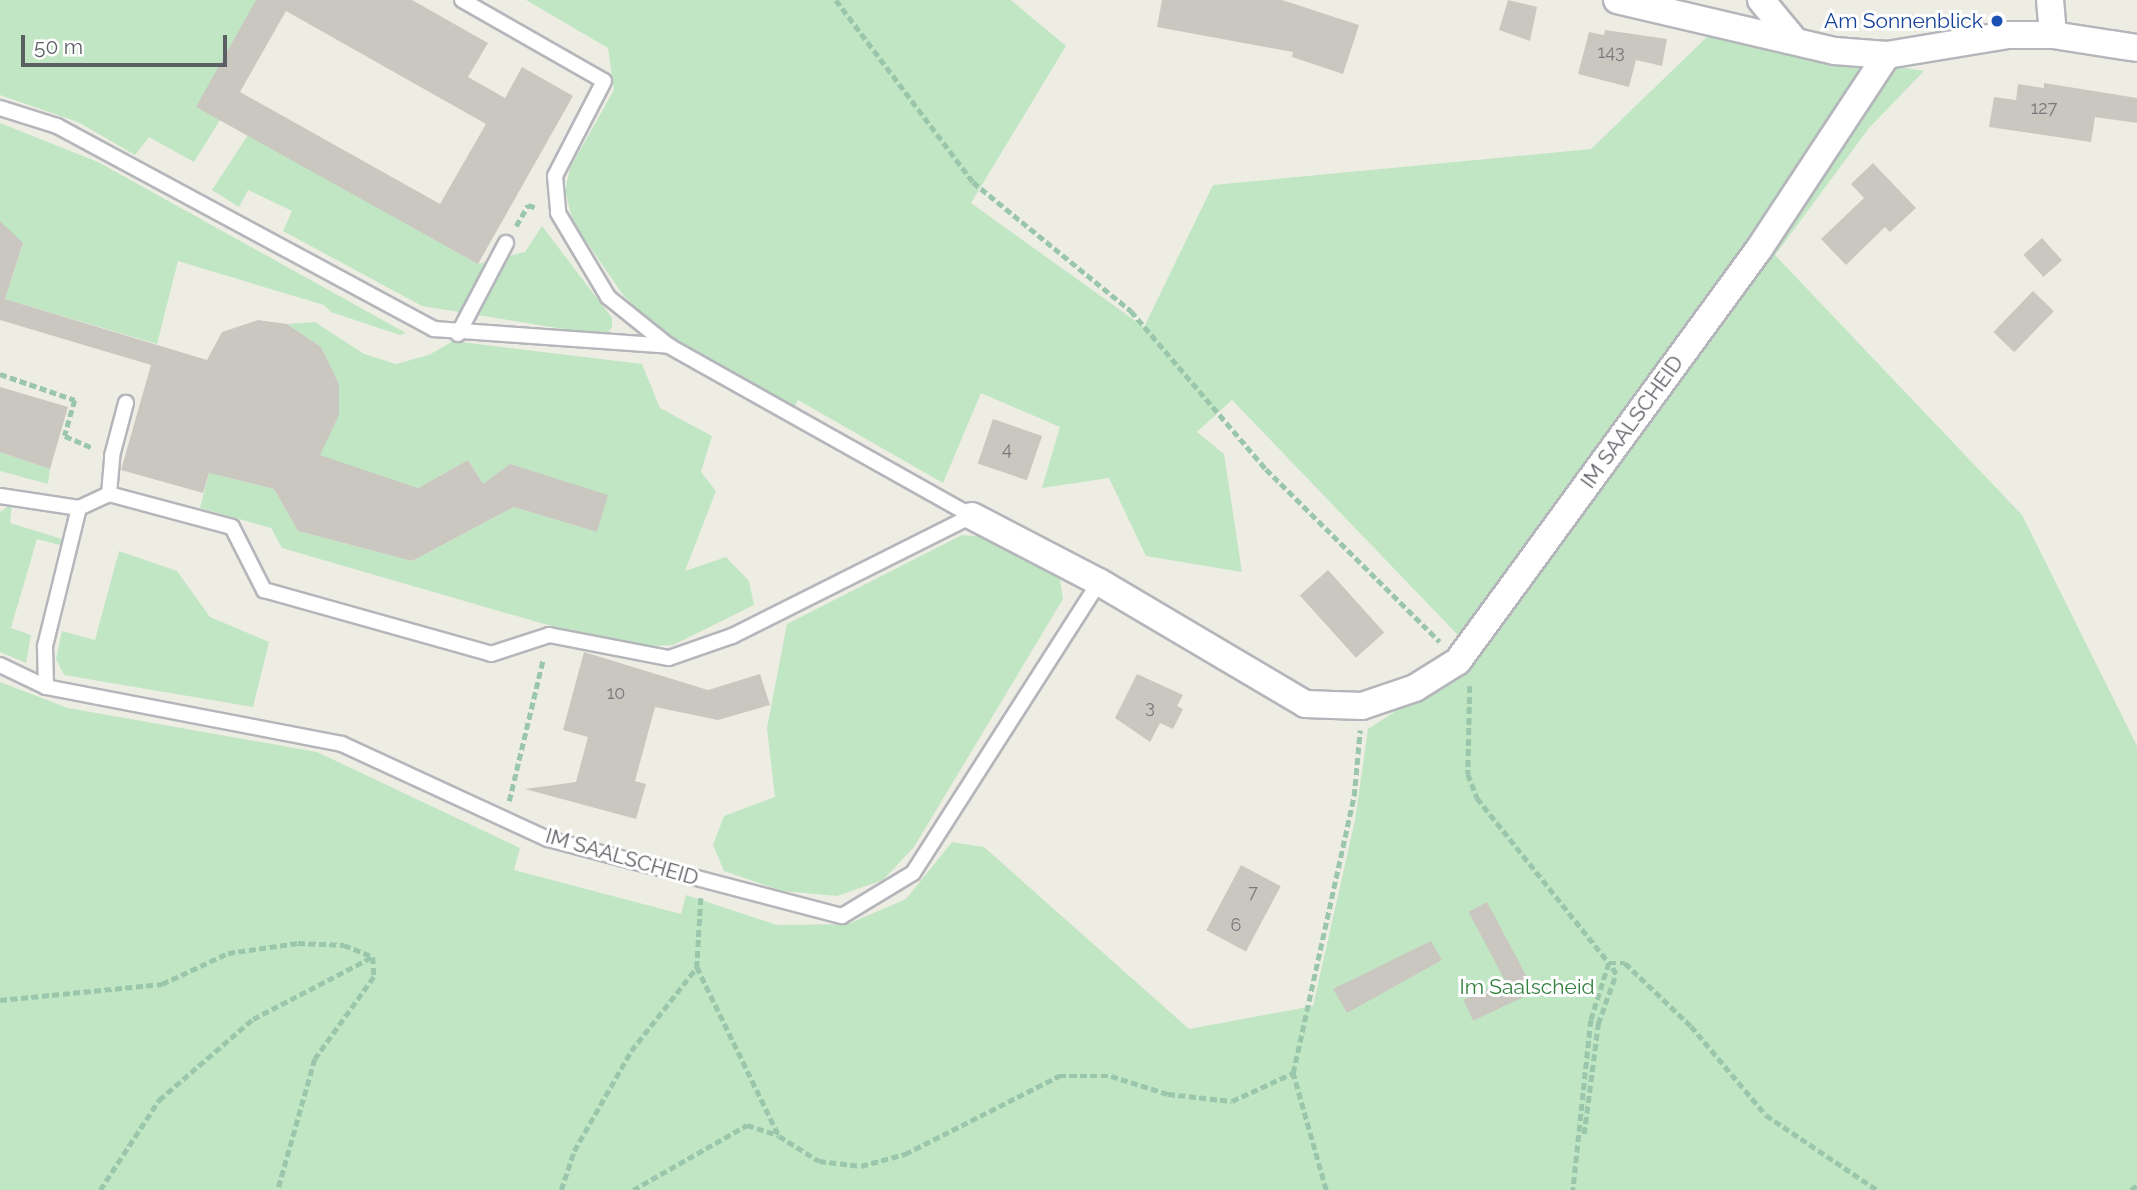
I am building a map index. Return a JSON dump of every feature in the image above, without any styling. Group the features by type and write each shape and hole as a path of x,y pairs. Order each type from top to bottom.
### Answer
{"street":[{"path":"1617,0 1835,51 1887,55 2008,35 2053,35 2137,48"},
{"path":"1760,0 1794,40"},
{"path":"2050,0 2053,35"},
{"name":"IM SAALSCHEID","path":"972,516 1098,582 1305,704 1362,706 1415,688 1458,661 1759,249 1887,55"}],"lane":[{"name":"IM SAALSCHEID","path":"462,0 604,81 555,176 558,213 608,297 669,346 972,516"},
{"path":"0,108 57,126 434,329 458,334 669,346"},
{"path":"458,334 506,243"},
{"path":"109,494 112,456 125,403"},
{"path":"0,496 79,508 109,494 232,527 264,590 491,654 549,635 669,658 732,636 972,516"},
{"path":"46,687 45,646 79,508"},
{"name":"IM SAALSCHEID","path":"0,665 46,687 342,744 548,839 842,916 913,873 1098,582"}],"path":[{"path":"836,0 973,182 1131,311 1266,468 1458,661 1470,680 1468,774 1477,798 1616,974 1598,1024 1584,1134"},
{"path":"0,374 75,400 65,436 112,456"},
{"path":"505,819 536,682"},
{"path":"1326,1190 1293,1073 1354,796 1362,706"},
{"path":"702,880 697,967 779,1136"},
{"path":"0,1000 162,984 228,953 298,943 344,945 373,957"},
{"path":"100,1190 159,1100 253,1019 373,957"},
{"path":"278,1190 315,1059 374,976 373,957"},
{"path":"1573,1190 1591,1020 1609,963"},
{"path":"1609,963 1625,963 1691,1026 1766,1115 1877,1190"},
{"path":"561,1190 573,1151 631,1051 697,967"},
{"path":"633,1190 747,1125 779,1136 819,1161 861,1166 905,1154 1059,1076 1111,1076 1168,1094 1232,1101 1293,1073"},
{"path":"2131,1190 2137,1185"}],"green space":[{"path":"0,0 256,0 220,120 194,162 149,137 135,155 78,122 0,95"},
{"name":"Im Saalscheid","path":"526,0 1011,0 1066,46 971,203 1144,327 1213,185 1591,149 1709,35 1924,71 1869,128 1775,255 2022,515 2137,746 2137,1190 0,1190 0,682 68,708 317,752 520,848 514,870 681,914 686,895 777,925 848,924 906,899 952,842 984,847 1189,1029 1313,1006 1355,820 1368,729 1479,657 1232,400 1197,432 1224,454 1242,572 1146,556 1109,478 1042,488 1060,427 981,393 943,483 798,400 792,411 674,344 623,295 573,222 565,191 570,168 614,90 608,48"},
{"path":"0,123 98,162 406,333 400,335 331,312 324,305 178,261 157,344 5,299 23,244 0,222"},
{"path":"248,135 478,264 525,252 542,226 612,318 612,327 606,336 422,306 283,231 292,211 248,190 239,207 212,190"},
{"path":"315,322 364,354 396,364 429,355 453,341 642,364 660,408 712,436 701,472 716,491 685,571 726,557 749,581 754,605 673,645 642,647 544,624 282,548 271,528 200,508 209,473 274,489 298,531 412,561 514,507 597,532 483,484 468,460 418,488 315,454 339,415 339,384 321,347 287,324"},
{"path":"0,452 50,469 48,484 0,471"},
{"path":"12,504 10,523 62,539 60,545 37,539 11,628 31,635 26,663 0,652 0,512"},
{"path":"962,535 989,537 1041,564 1060,579 1063,599 914,847 883,880 837,896 782,891 724,871 713,845 724,816 775,797 767,728 787,624"},
{"path":"119,551 177,571 210,617 269,642 253,707 64,675 56,659 62,631 95,640"}],"building":[{"path":"256,0 412,0 488,43 468,77 505,98 522,67 573,96 478,264 196,107","holes":["286,11 486,124 440,204 240,92"]},
{"path":"1162,0 1282,0 1359,25 1343,74 1292,57 1293,52 1157,27"},
{"path":"1508,0 1537,7 1530,41 1499,30"},
{"path":"1605,30 1667,39 1662,66 1636,60 1629,87 1578,74 1589,32 1604,35"},
{"path":"2044,83 2137,98 2137,123 2095,117 2091,142 1989,127 1994,97 2016,100 2018,84 2044,88"},
{"path":"1873,163 1916,208 1890,232 1885,227 1846,265 1821,239 1864,198 1851,184"},
{"path":"0,221 23,243 5,299 207,360 222,332 258,320 287,324 321,347 339,384 339,415 320,455 418,488 468,460 483,484 510,464 608,495 597,532 514,507 412,561 298,531 274,489 209,473 203,493 121,470 151,365 0,320"},
{"path":"2042,238 2062,260 2043,277 2023,255"},
{"path":"2033,291 2054,311 2014,352 1993,332"},
{"path":"0,387 68,407 50,469 0,452"},
{"path":"993,419 1042,436 1027,480 978,463"},
{"path":"1328,570 1384,632 1356,658 1300,595"},
{"path":"584,652 708,690 760,674 770,705 718,720 655,707 635,781 646,784 636,819 525,789 576,782 588,737 563,730"},
{"path":"1137,674 1183,695 1177,706 1183,709 1173,729 1160,723 1150,742 1115,718"},
{"path":"1241,865 1281,886 1246,951 1206,930"},
{"path":"1487,902 1534,991 1516,1001 1468,912"},
{"path":"1431,941 1442,960 1347,1013 1333,989"},
{"path":"1506,980 1516,1001 1473,1021 1463,1000"}],"place":[{"name":"Am Sonnenblick","path":"1997,21"}]}
